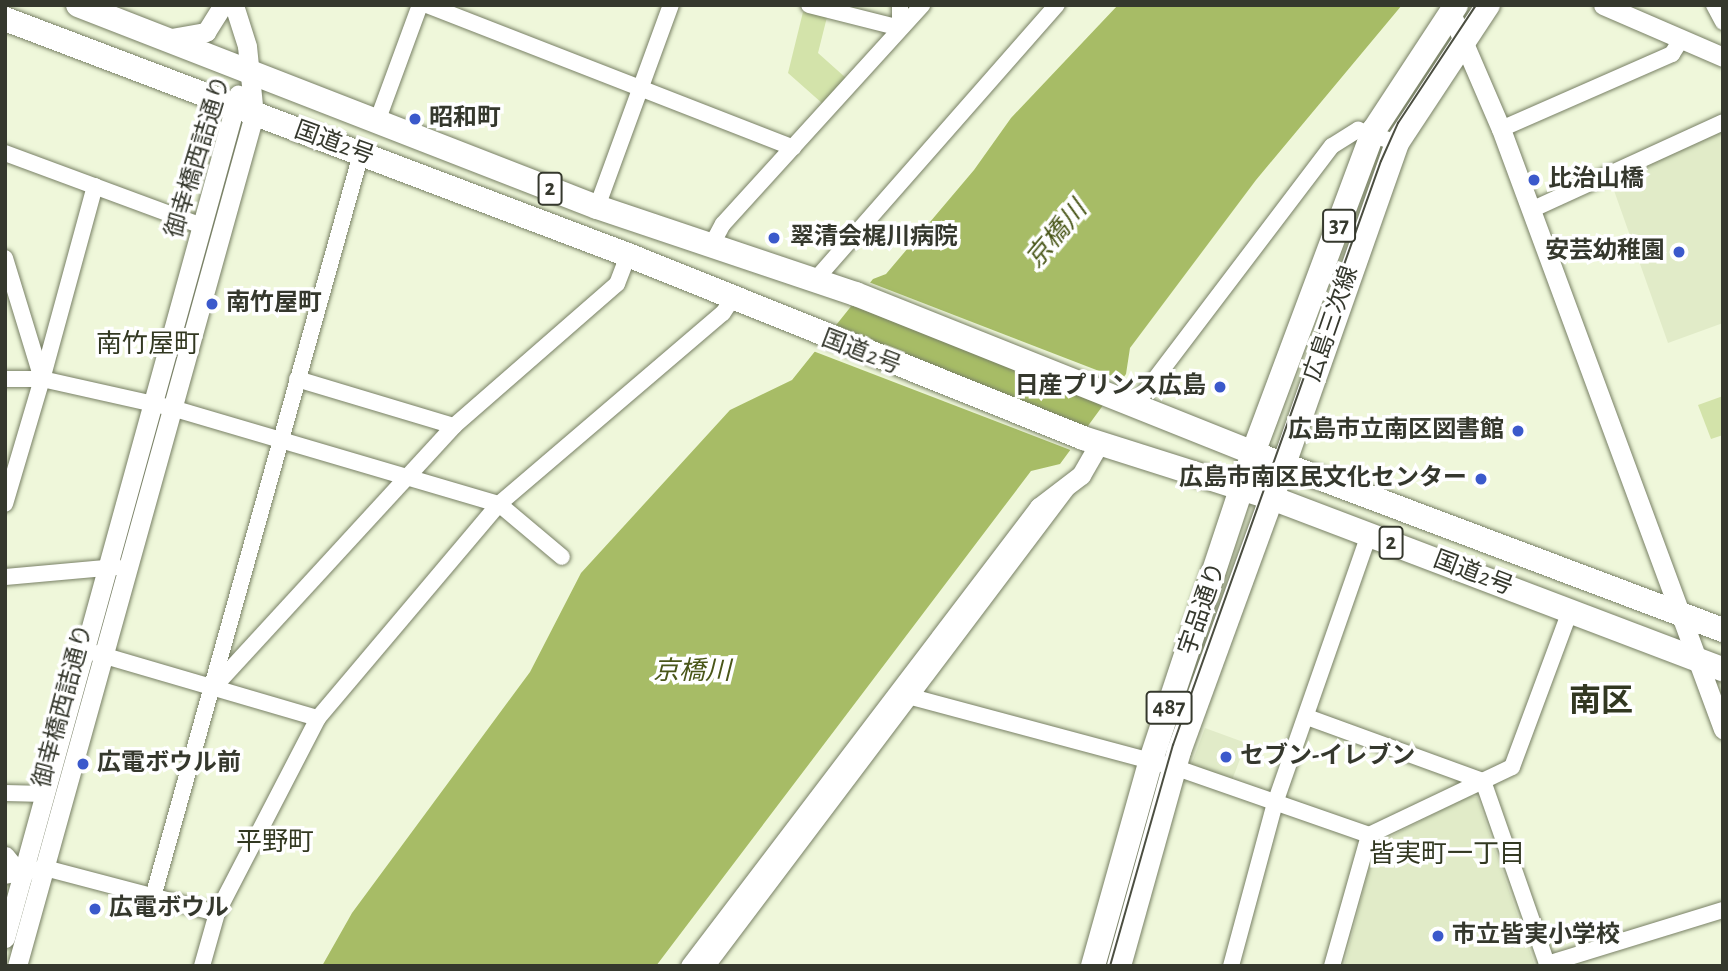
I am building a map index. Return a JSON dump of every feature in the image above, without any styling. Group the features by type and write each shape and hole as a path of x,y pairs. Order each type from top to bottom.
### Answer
{"main road":[{"name":"国道2号","path":"78,5 248,72 378,119 597,207 710,248 816,279 856,294 1126,399 1253,453 1723,629"},
{"name":"広島三次線","path":"1284,464 1397,144 1488,5"},
{"name":"広島三次線","path":"1253,453 1374,130 1454,9"},
{"name":"国道2号","path":"5,19 628,255 822,338 1091,440 1272,498 1723,669"},
{"name":"宇品通り","path":"1093,966 1163,764 1253,453"},
{"name":"宇品通り","path":"1119,966 1163,764 1284,464"}],"street":[{"path":"159,37 192,39 206,32 223,5"},
{"name":"御幸橋西詰通り","path":"17,966 45,868 94,653 244,111 248,72 234,5"},
{"path":"378,119 420,5"},
{"path":"426,5 793,148"},
{"path":"597,207 671,5"},
{"path":"809,5 900,28"},
{"path":"900,5 900,28"},
{"path":"710,248 723,224 922,5"},
{"path":"1603,5 1680,41 1723,57"},
{"path":"1714,5 1723,22"},
{"path":"816,279 1050,8"},
{"path":"1454,9 1723,729"},
{"path":"1501,129 1672,54 1680,41"},
{"name":"御幸橋西詰通り","path":"164,406 202,226 244,111"},
{"path":"1531,210 1723,122"},
{"path":"1126,399 1332,145 1358,130 1374,130 1397,144"},
{"path":"5,153 202,226"},
{"path":"153,897 214,687 280,439 361,154"},
{"path":"5,504 95,186"},
{"path":"214,687 454,426 617,284 628,255"},
{"path":"5,258 42,379"},
{"path":"202,966 218,913 288,766 318,718 499,504 723,313 732,299"},
{"path":"5,379 42,379 164,406 499,504 562,557"},
{"path":"297,379 454,426"},
{"path":"707,966 912,698 1070,484 1091,440"},
{"path":"690,966 1039,507 1070,484"},
{"path":"1231,966 1275,803 1369,534"},
{"path":"5,577 118,568"},
{"path":"912,698 1163,764 1368,835 1512,767 1570,611"},
{"path":"94,653 318,718"},
{"name":"御幸橋西詰通り","path":"5,938 14,876 46,794 94,653"},
{"path":"1307,717 1483,781"},
{"path":"1483,781 1547,964 1723,911"},
{"path":"5,793 46,794"},
{"path":"1332,966 1368,835"},
{"path":"5,856 14,876 45,868 218,913"}],"shaded area":[{"path":"803,12 827,17 818,53 846,78 823,104 788,73"},
{"name":"安芸幼稚園","path":"1723,130 1723,323 1668,343 1611,182"},
{"path":"1723,396 1723,435 1711,439 1698,405"},
{"path":"1205,728 1246,743 1231,783 1190,768"},
{"name":"市立皆実小学校","path":"1468,796 1477,797 1535,966 1344,966 1375,845"}],"water":[{"name":"京橋川","path":"1118,5 1402,5 1256,180 1130,348 1126,374 1060,464 1031,471 656,966 322,966 352,913 530,672 581,573 730,410 792,380 873,279 886,274 974,170 1011,118"}],"pier":[{"path":"866,281 1125,381 1107,404 848,304"},
{"path":"829,328 1090,429 1073,451 813,351"}],"tram line":[{"path":"1110,966 1173,745 1381,161 1398,123 1476,5"}],"place":[{"name":"昭和町","path":"415,119"},
{"name":"比治山橋","path":"1534,180"},
{"name":"翠清会梶川病院","path":"774,238"},
{"name":"安芸幼稚園","path":"1679,252"},
{"name":"南竹屋町","path":"212,304"},
{"name":"日産プリンス広島","path":"1220,387"},
{"name":"広島市立南区図書館","path":"1518,431"},
{"name":"広島市南区民文化センター","path":"1481,479"},
{"name":"セブン-イレブン","path":"1226,757"},
{"name":"広電ボウル前","path":"83,764"},
{"name":"広電ボウル","path":"95,909"},
{"name":"市立皆実小学校","path":"1438,936"}],"district":[{"name":"南竹屋町","path":"148,345"},
{"name":"南区","path":"1601,701"},
{"name":"平野町","path":"275,843"},
{"name":"皆実町一丁目","path":"1447,855"}]}
